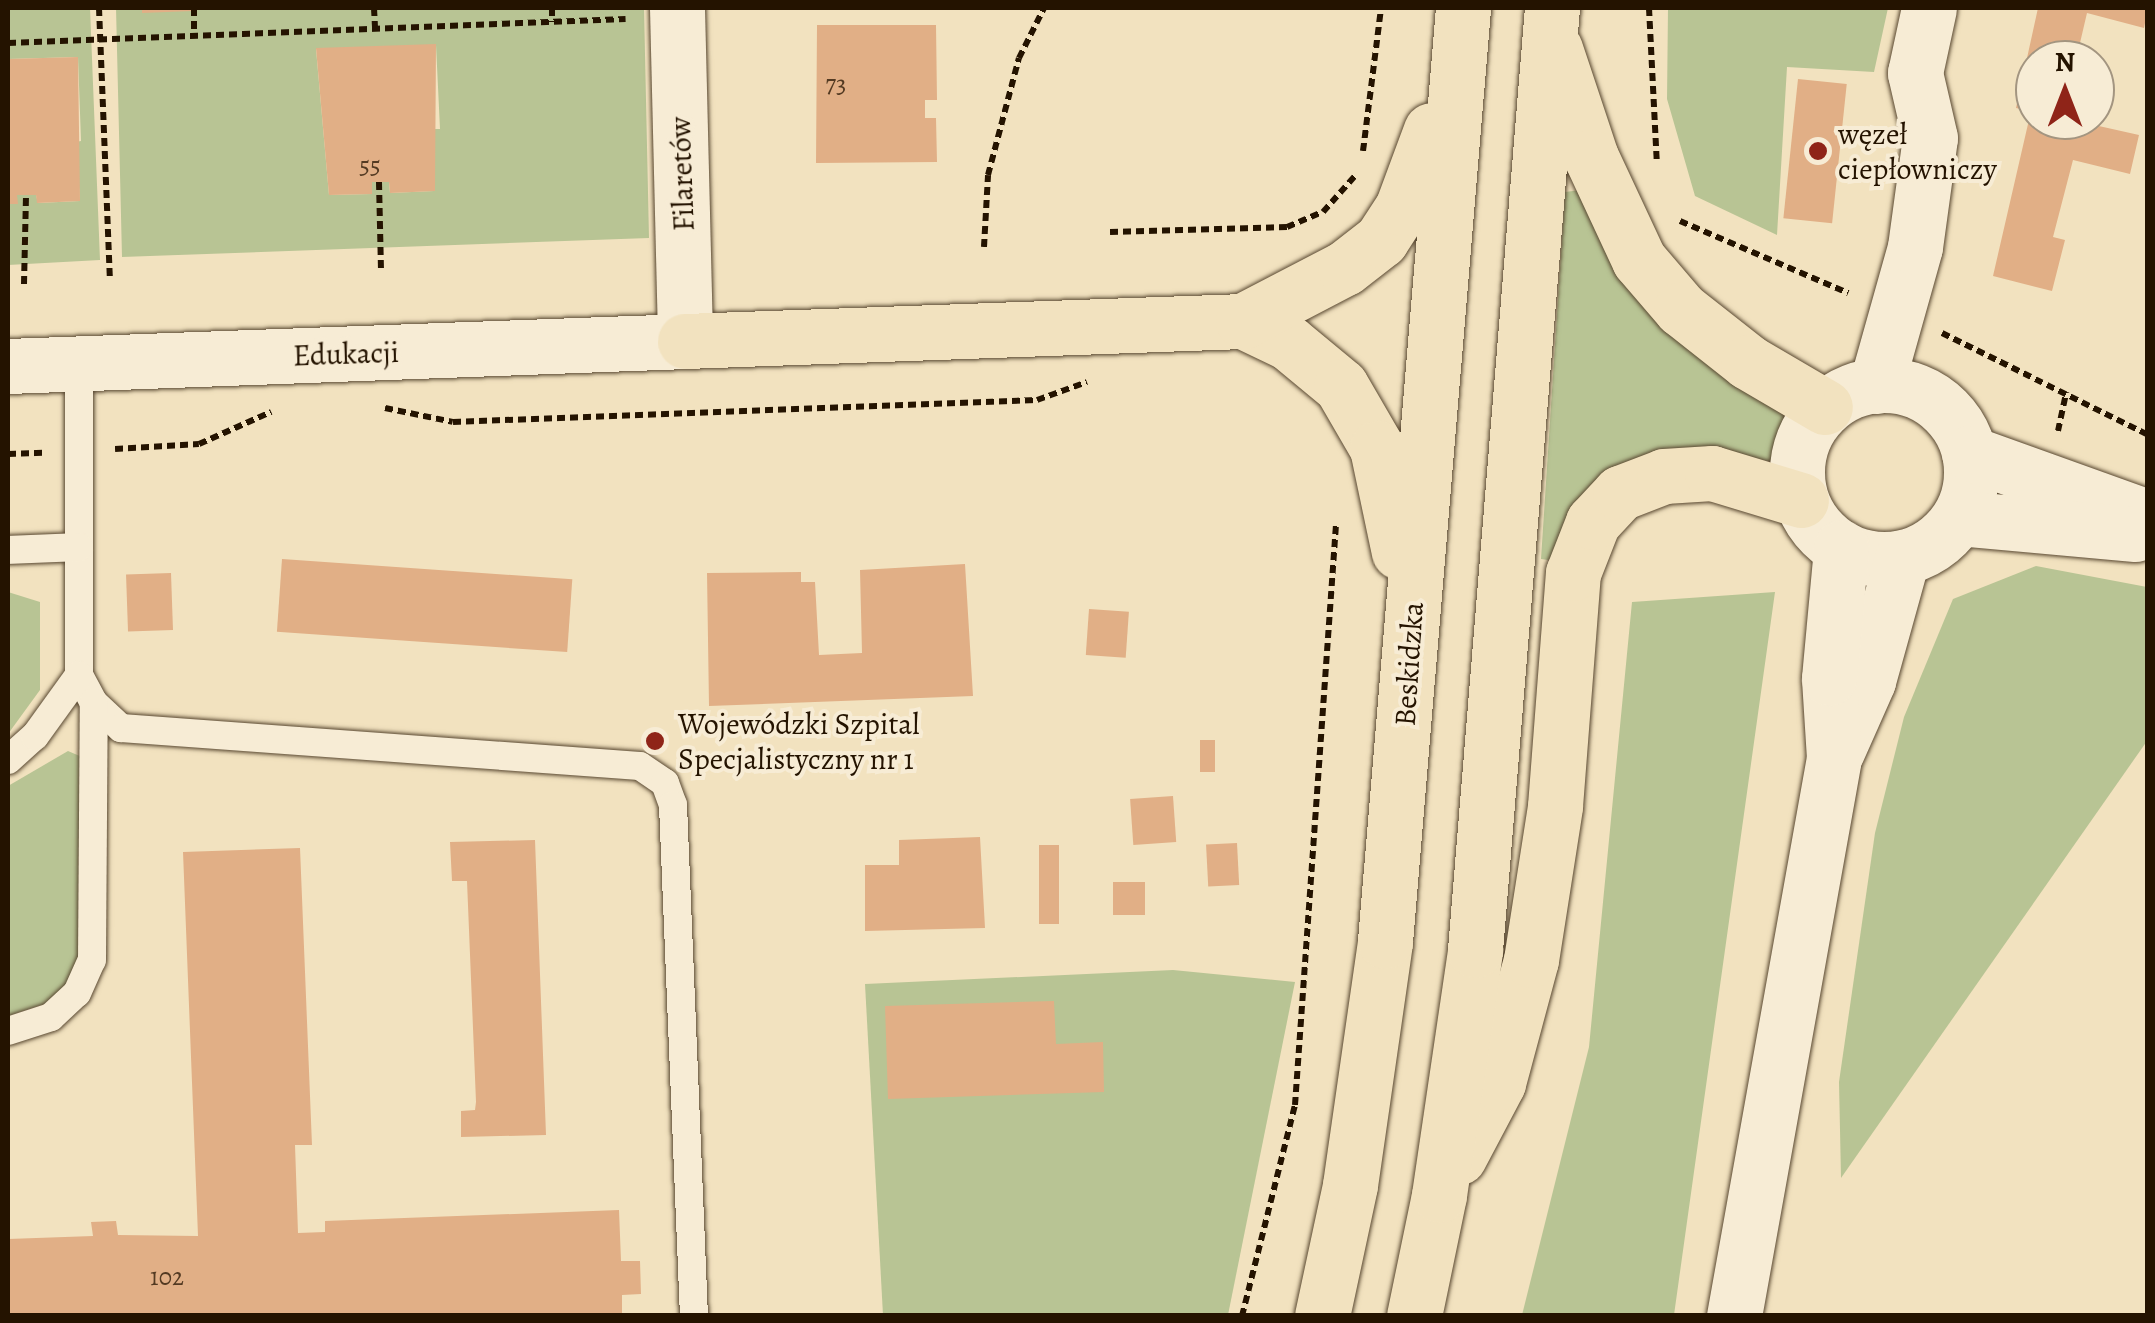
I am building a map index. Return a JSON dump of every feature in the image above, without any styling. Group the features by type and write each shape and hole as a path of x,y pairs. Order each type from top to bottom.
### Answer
{"main road":[{"path":"685,342 1243,320 1345,268 1381,240 1422,160 1461,17"},
{"name":"Beskidzka","path":"1322,1316 1350,1185 1386,941 1461,17"},
{"path":"1550,19 1590,157 1640,260 1681,309 1748,362 1825,408"},
{"path":"1414,1316 1439,1195 1474,950 1550,19"},
{"path":"1243,320 1289,343 1342,386 1378,448 1413,618"},
{"path":"1439,1195 1498,1083 1531,960 1555,806 1573,573 1593,522 1620,492 1664,476 1712,474 1801,500"}],"street":[{"path":"1876,386 1915,247 1930,138 1915,73 1929,8"},
{"name":"Filaretów","path":"678,12 685,342"},
{"path":"1915,247 1918,322 1931,399"},
{"name":"Edukacji","path":"8,366 685,342"},
{"path":"1876,386 1905,388 1931,399 1948,413 1969,452 1968,497 1959,518 1944,536 1902,558 1881,560 1841,548 1817,527 1801,500 1800,451 1825,408 1876,386"},
{"path":"1969,452 2148,517"},
{"path":"1959,518 2148,535"},
{"path":"1834,758 1829,678 1841,548"},
{"path":"1734,1316 1834,758 1868,681 1902,558"}],"lane":[{"path":"79,364 79,674 94,703 121,728 640,766 664,783 672,805 694,1316"},
{"path":"8,550 79,547"},
{"path":"8,760 35,736 79,674"},
{"path":"8,1030 51,1017 77,993 92,960 94,703"}],"path":[{"path":"100,8 110,280"},
{"path":"194,8 194,35"},
{"path":"374,8 374,28"},
{"path":"552,8 552,22"},
{"path":"984,247 988,174 1019,58 1044,8"},
{"path":"1110,232 1287,227 1323,212 1361,170 1381,8"},
{"path":"1649,8 1652,151 1659,168"},
{"path":"8,43 552,22 678,12"},
{"path":"380,182 381,269"},
{"path":"24,284 26,196"},
{"path":"1672,203 1678,220 1859,297"},
{"path":"1932,328 2148,434"},
{"path":"375,406 453,422 1037,400 1101,376"},
{"path":"2046,481 2066,392"},
{"path":"8,454 198,444 284,406"},
{"path":"1242,1316 1295,1104 1337,508"}],"green space":[{"path":"8,8 90,8 100,260 8,265 8,204 17,204 17,195 36,195 38,203 80,201 76,142 81,141 78,57 8,59"},
{"path":"116,8 644,8 649,238 122,257","holes":["436,45 440,129 432,129 434,191 390,193 389,182 372,182 372,194 329,195 316,49"]},
{"path":"1668,8 1888,8 1874,72 1787,67 1777,235 1695,196 1667,99"},
{"path":"1581,190 1792,412 1774,462 1704,450 1555,561 1541,559 1565,192"},
{"path":"2036,566 2147,587 2147,741 1841,1178 1839,1082 1875,833 1904,717 1953,599"},
{"path":"8,592 40,602 40,690 8,734"},
{"path":"1775,592 1674,1315 1522,1315 1589,1047 1632,602"},
{"path":"68,751 82,757 81,959 73,982 44,1004 8,1016 8,786"},
{"path":"1173,970 1295,982 1228,1315 883,1315 865,984"}],"building":[{"path":"142,8 192,8 192,11 142,13"},
{"path":"2038,8 2148,8 2144,28 2087,13 2081,40 2031,40"},
{"path":"817,25 936,25 937,100 925,100 925,118 936,118 937,162 816,163"},
{"path":"436,44 435,191 390,193 389,182 372,182 372,194 329,195 316,48"},
{"path":"78,57 80,201 37,203 36,195 17,195 18,204 8,204 8,59"},
{"name":"węzeł ciepłowniczy","path":"1798,79 1847,84 1832,223 1783,218"},
{"path":"2115,130 2139,135 2130,174 2073,160 2053,237 2065,240 2052,291 1993,276 2024,140 2115,140"},
{"path":"282,559 572,579 567,652 277,632"},
{"path":"965,564 973,696 709,706 707,573 801,572 801,582 815,582 819,655 862,653 860,570"},
{"path":"171,573 173,630 128,632 126,575"},
{"path":"1089,609 1129,612 1126,658 1086,655"},
{"path":"1200,740 1215,740 1215,772 1200,772"},
{"path":"1173,796 1176,842 1133,845 1130,799"},
{"path":"980,837 985,928 865,931 865,865 899,865 899,840"},
{"path":"535,840 546,1135 461,1137 461,1111 475,1110 476,1102 467,881 452,881 450,842"},
{"path":"1237,843 1239,885 1208,887 1206,845"},
{"path":"1039,845 1059,845 1059,924 1039,924"},
{"path":"300,848 312,1145 295,1145 298,1233 325,1232 325,1221 619,1210 621,1261 640,1261 641,1294 622,1295 622,1316 8,1316 8,1239 93,1236 91,1222 116,1221 118,1235 198,1236 183,852"},
{"path":"1113,882 1145,882 1145,915 1113,915"},
{"path":"1054,1001 1056,1044 1103,1042 1104,1092 888,1099 885,1006"}],"place":[{"name":"węzeł ciepłowniczy","path":"1818,151"},
{"name":"Wojewódzki Szpital Specjalistyczny nr 1","path":"655,741"}]}
